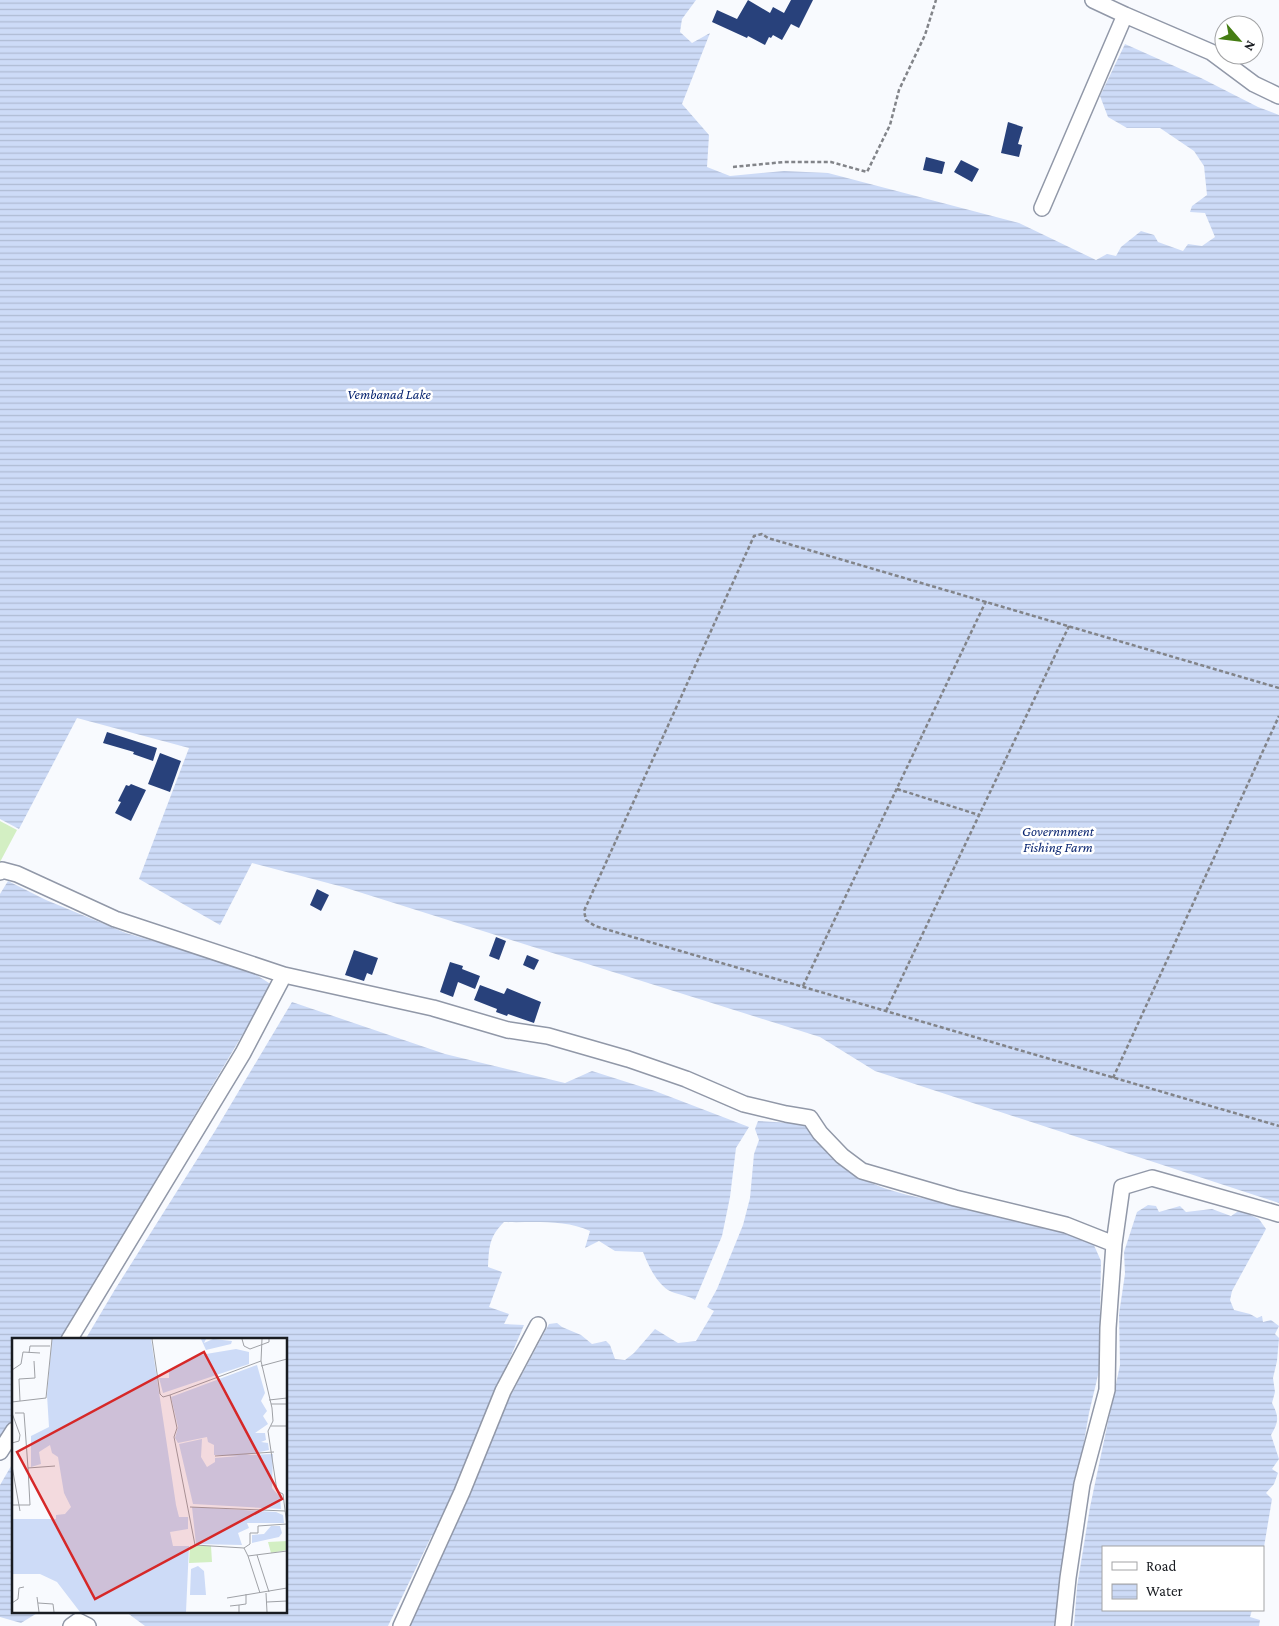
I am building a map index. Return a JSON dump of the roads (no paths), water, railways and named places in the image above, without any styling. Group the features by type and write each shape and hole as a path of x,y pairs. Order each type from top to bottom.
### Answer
{"street":[{"path":"1093,0 1118,8 1211,52 1254,84 1279,96"},
{"path":"1042,208 1118,8"},
{"path":"0,872 2,870 17,874 114,919 284,975 433,1008 508,1030 548,1036 628,1059 686,1079 744,1104 810,1118 820,1134 842,1156 862,1172 955,1198 1066,1225 1114,1244"},
{"path":"70,1338 243,1053 284,975"},
{"path":"1063,1626 1082,1484 1107,1390 1108,1328 1114,1244 1122,1187 1152,1178 1279,1214"},
{"path":"401,1626 462,1492 503,1391 538,1325"},
{"path":"0,1452 12,1433"},
{"path":"71,1626 78,1621 88,1626"}],"water":[{"name":"Vembanad Lake","path":"0,0 696,0 682,19 680,32 692,43 710,33 682,104 709,135 707,167 730,176 784,171 828,173 1019,223 1096,260 1107,254 1116,256 1121,247 1141,231 1154,235 1158,242 1183,251 1188,244 1202,246 1215,237 1205,213 1190,212 1192,206 1207,195 1204,166 1194,151 1160,128 1127,128 1108,117 1100,96 1125,44 1201,78 1258,107 1279,115 1279,1203 875,1071 820,1037 343,887 252,863 220,925 139,879 189,748 77,718 19,829 0,819"},
{"path":"8,881 46,900 126,933 246,968 272,985 62,1338 12,1338 12,1419 0,1440 0,894"},
{"path":"292,1002 445,1054 565,1083 592,1071 655,1091 749,1127 736,1148 730,1197 722,1236 695,1300 671,1292 664,1287 653,1273 643,1252 615,1251 599,1241 585,1248 590,1231 580,1227 548,1222 504,1222 499,1227 491,1243 488,1267 502,1272 489,1307 509,1314 504,1324 524,1325 453,1492 467,1497 504,1408 549,1324 557,1323 581,1335 592,1344 606,1341 610,1345 615,1359 625,1360 634,1353 655,1329 678,1343 696,1341 714,1311 707,1307 717,1289 743,1225 750,1198 754,1154 759,1140 755,1129 758,1121 791,1123 802,1118 806,1122 811,1135 844,1166 867,1181 892,1191 921,1198 981,1207 1039,1223 1093,1243 1101,1261 1099,1371 1089,1413 1065,1553 1057,1626 409,1626 448,1543 432,1535 388,1626 145,1626 129,1614 288,1614 288,1338 86,1338 215,1131"},
{"path":"1148,1205 1156,1206 1159,1212 1180,1206 1186,1212 1212,1209 1231,1216 1240,1210 1259,1219 1266,1229 1232,1291 1230,1300 1234,1310 1257,1318 1262,1316 1263,1322 1271,1320 1279,1326 1275,1334 1279,1338 1273,1378 1275,1392 1272,1403 1277,1419 1276,1426 1271,1435 1279,1459 1272,1469 1278,1473 1274,1484 1266,1493 1272,1499 1264,1547 1102,1546 1102,1611 1252,1611 1250,1617 1260,1620 1259,1626 1074,1626 1077,1587 1090,1507 1120,1365 1119,1314 1125,1274 1124,1252 1137,1212"},
{"path":"12,1464 12,1614 36,1614 21,1623 0,1617 0,1485"}],"water label":[{"name":"Governnment Fishing Farm","path":"1058,840"}]}
